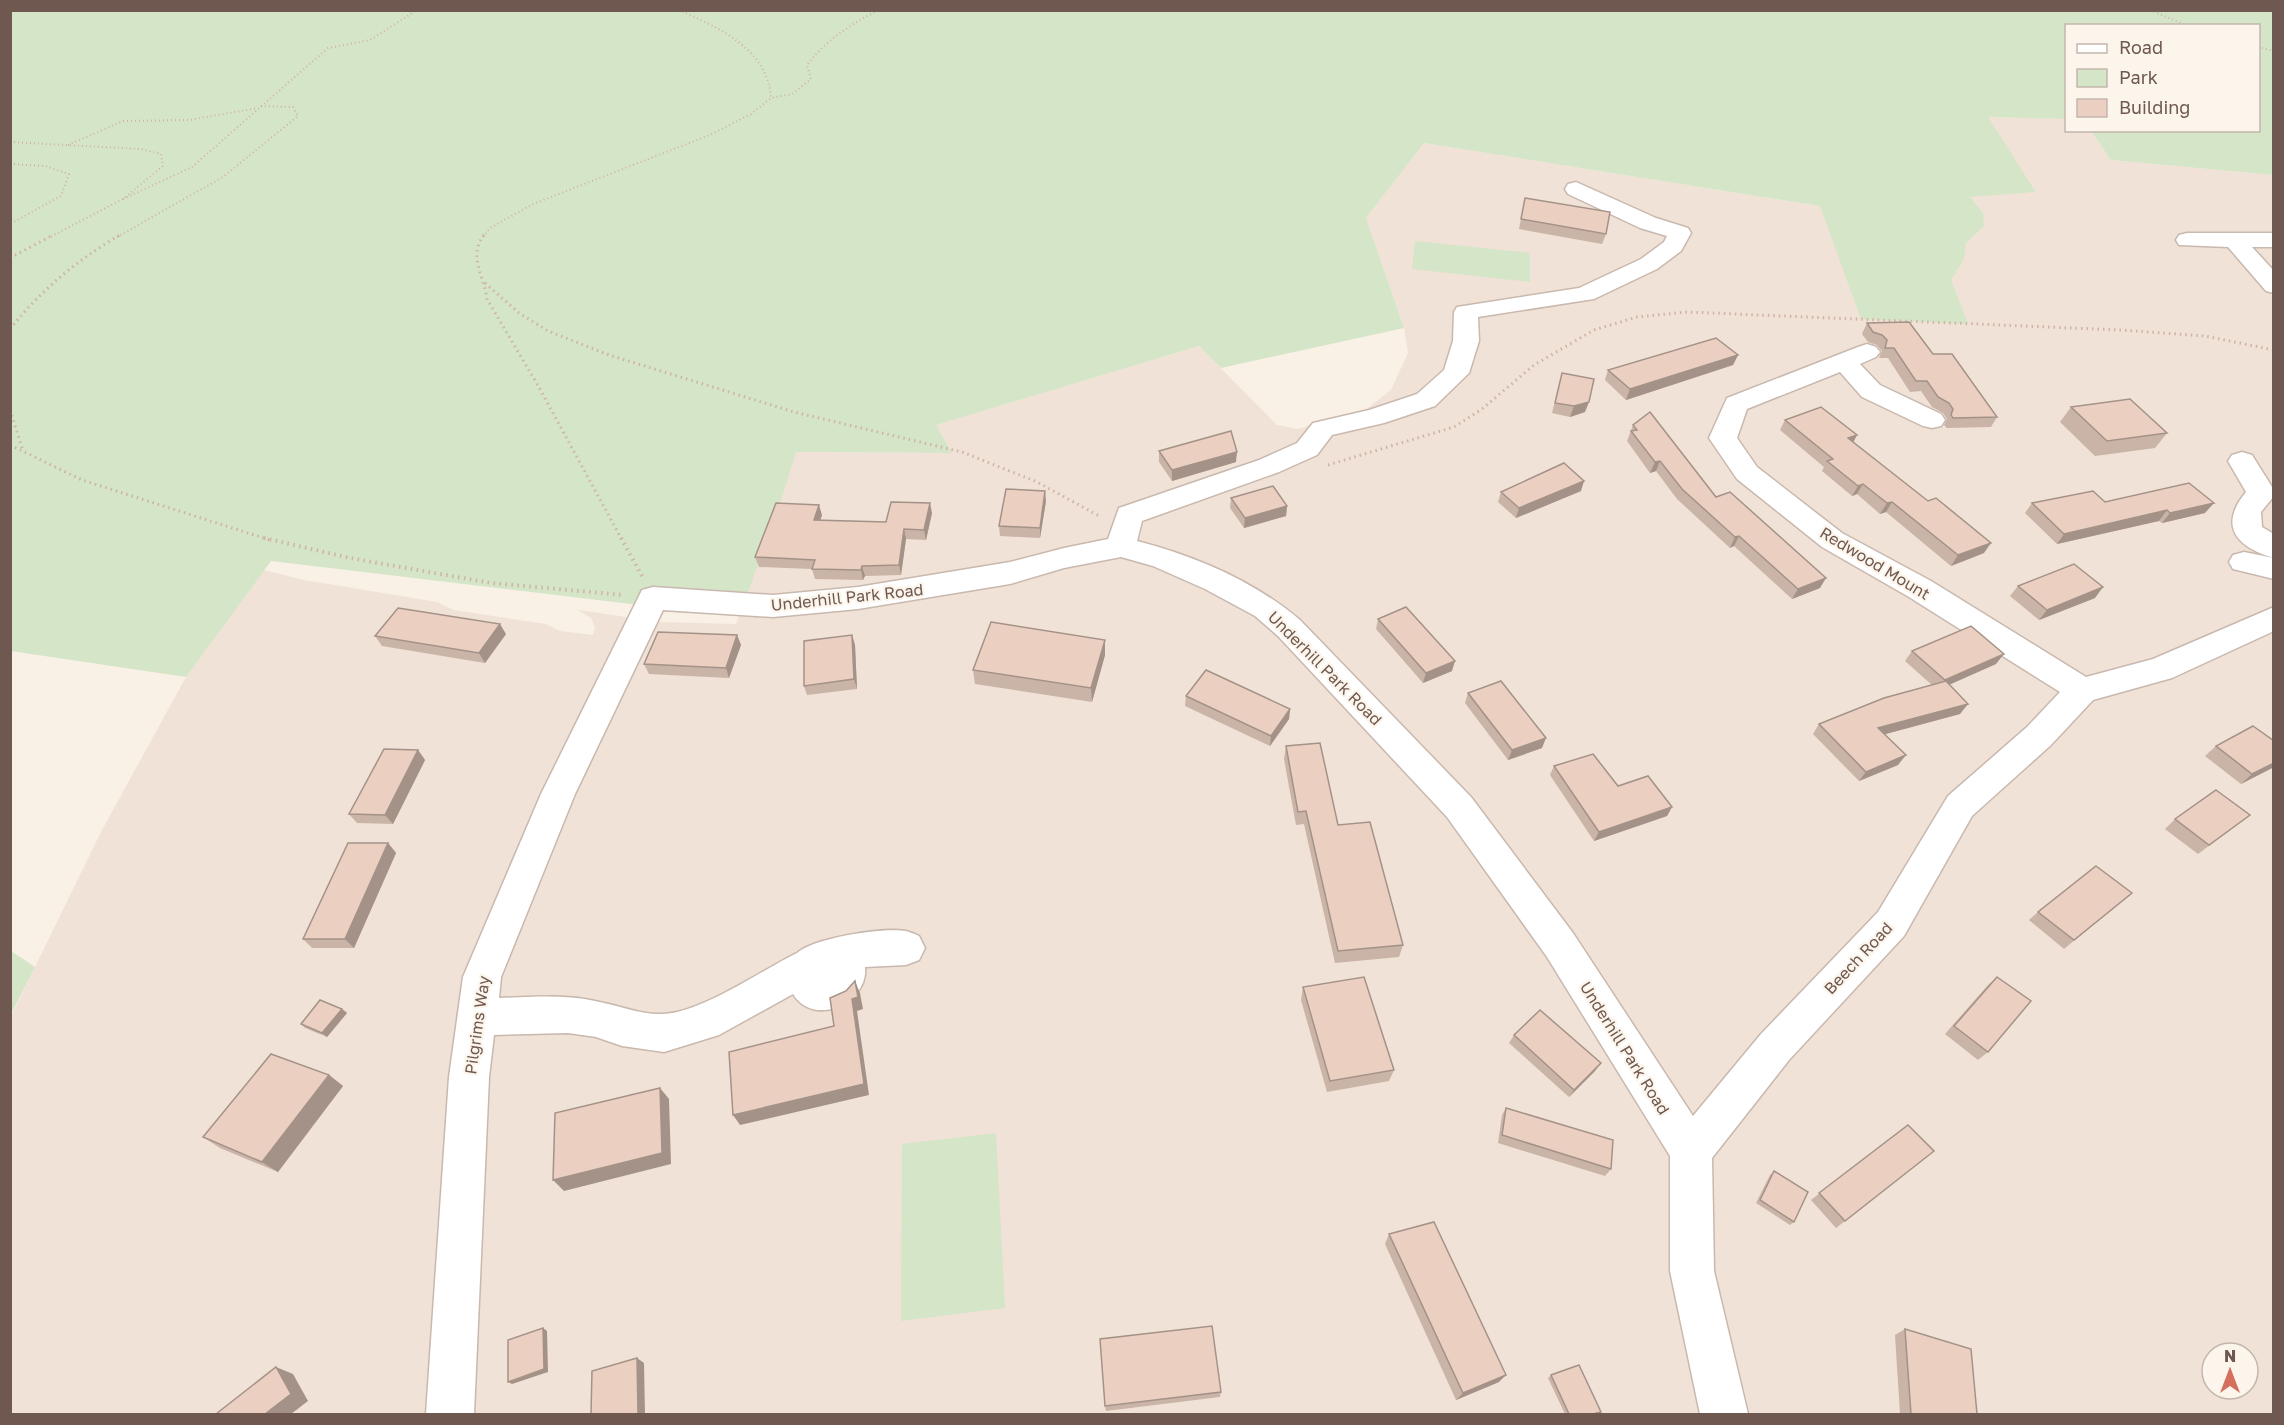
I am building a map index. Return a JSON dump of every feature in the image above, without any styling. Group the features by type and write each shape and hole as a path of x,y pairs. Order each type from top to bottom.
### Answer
{"street":[{"path":"1121,547 1129,514 1269,466 1307,449 1323,429 1375,417 1426,400 1456,373 1466,341 1466,312 1585,294 1649,264 1673,246 1680,233 1575,198"},
{"path":"2187,240 2274,240"},
{"path":"2234,240 2274,286"},
{"name":"Redwood Mount","path":"1932,420 1871,391 1855,357 1736,405 1723,438 1747,473 1832,540 1920,589 2082,690"},
{"path":"2242,461 2261,493 2247,510 2247,531 2274,548"},
{"name":"Underhill Park Road","path":"653,598 773,606 858,598 1010,573 1064,558 1121,547 1162,558 1216,580 1266,608 1289,628 1459,807 1553,935 1691,1151"},
{"path":"2244,562 2274,569"},
{"name":"Pilgrims Way","path":"450,1414 469,1077 482,976 553,805 653,598"},
{"path":"2082,690 2161,669 2274,618"},
{"name":"Beech Road","path":"1691,1151 1775,1047 1891,924 1960,806 2039,736 2082,690"},
{"path":"477,1017 568,1015 596,1019 622,1027 664,1033 705,1022 822,961 876,948 906,948"},
{"path":"1691,1151 1692,1271 1724,1414"}],"path":[{"path":"10,258 123,199 192,167 328,48 370,40 417,10"},
{"path":"679,10 742,44 761,63 772,85 771,98"},
{"path":"653,598 540,389 487,299 485,283 476,260 477,244 490,228 534,204 710,135 752,114 771,98 792,94 811,79 807,65 823,44 852,24 879,10"},
{"path":"1043,10 1111,10"},
{"path":"2150,10 2183,24"},
{"path":"10,329 27,305 86,254 225,176 298,116 293,107 260,107 189,120 123,121 68,146"},
{"path":"10,142 141,149 162,154 163,166 123,199"},
{"path":"10,164 45,166 69,174 61,196 10,224"},
{"path":"485,283 519,313 548,331 609,355 794,412 962,452 1037,482 1100,514 1121,547"},
{"path":"1317,468 1454,427 1482,409 1534,365 1594,330 1637,317 1687,312 2120,330 2205,336 2274,350"},
{"path":"10,410 23,451"},
{"path":"10,445 92,483 250,535 339,556 491,583 653,598"}],"shaded area":[{"path":"1987,117 2065,119 2065,132 2092,132 2111,160 2273,175 2273,1414 11,1414 11,1016 102,830 186,677 260,569 304,580 437,602 454,610 546,624 560,631 593,635 595,627 591,618 578,610 662,622 736,624 795,452 952,453 935,425 1199,346 1277,425 1298,429 1365,410 1391,390 1408,353 1404,328 1366,218 1424,143 1820,206 2036,192"}],"green space":[{"path":"11,11 2273,11 2273,175 2111,160 2092,132 2260,132 2260,24 2065,24 2065,119 1988,117 2036,192 1970,197 1983,213 1984,226 1966,243 1964,259 1951,280 1968,324 1861,319 1820,206 1424,143 1366,218 1404,328 1221,368 1199,346 936,425 952,453 796,452 747,595 706,613 271,561 186,677 11,651"},
{"path":"1415,241 1530,253 1530,282 1412,269"},
{"path":"10,951 35,967 11,1014"},
{"path":"996,1133 1005,1308 901,1321 902,1144"}],"building":[{"path":"1525,198 1610,212 1606,234 1521,219"},
{"path":"1909,322 1933,354 1952,354 1997,417 1953,418 1951,415 1953,409 1949,403 1938,397 1927,381 1916,381 1894,348 1885,348 1887,340 1882,335 1873,332 1867,323"},
{"path":"1716,338 1738,355 1630,389 1608,370"},
{"path":"1562,373 1594,379 1589,402 1574,406 1555,403"},
{"path":"2130,399 2167,433 2107,441 2071,407"},
{"path":"1821,407 1857,435 1848,438 1928,501 1936,498 1991,543 1958,555 1892,502 1887,503 1863,484 1858,486 1827,461 1833,459 1785,420"},
{"path":"1650,412 1716,497 1730,492 1826,578 1798,589 1682,489 1660,461 1655,462 1631,431 1637,430 1633,425"},
{"path":"1231,431 1237,452 1172,470 1159,451"},
{"path":"1564,463 1584,481 1519,508 1501,492"},
{"path":"2189,483 2214,503 2170,513 2167,510 2064,534 2032,503 2093,491 2105,502"},
{"path":"1273,486 1287,506 1245,518 1231,498"},
{"path":"1006,489 1045,491 1040,528 999,526"},
{"path":"891,502 930,503 924,530 904,529 899,565 862,566 861,570 812,569 815,560 755,557 776,503 819,505 814,520 886,522"},
{"path":"2074,564 2103,587 2047,610 2018,586"},
{"path":"1406,607 1455,661 1426,673 1378,619"},
{"path":"398,608 500,624 479,653 375,636"},
{"path":"991,622 1105,640 1091,688 973,670"},
{"path":"1971,626 2004,654 1945,680 1912,651"},
{"path":"658,632 737,635 726,668 644,664"},
{"path":"852,635 854,679 804,686 804,641"},
{"path":"1206,670 1290,709 1271,736 1186,696"},
{"path":"1501,681 1546,738 1512,750 1468,693"},
{"path":"1946,681 1968,704 1878,728 1906,755 1866,772 1819,724 1884,698"},
{"path":"2253,726 2274,741 2274,763 2252,774 2216,746"},
{"path":"1320,743 1338,825 1370,822 1403,945 1338,951 1306,811 1298,812 1286,746"},
{"path":"384,749 418,750 385,815 349,814"},
{"path":"1593,754 1618,786 1648,776 1672,807 1599,832 1554,766"},
{"path":"2216,790 2250,815 2209,845 2175,819"},
{"path":"348,843 388,843 345,939 303,939"},
{"path":"2096,866 2132,893 2074,940 2038,912"},
{"path":"1364,977 1394,1070 1330,1081 1303,987"},
{"path":"1997,977 2031,1001 1988,1052 1954,1026"},
{"path":"855,981 858,997 852,999 864,1084 733,1115 729,1052 834,1026 830,998 846,991"},
{"path":"320,1000 342,1009 322,1033 301,1024"},
{"path":"1540,1010 1601,1063 1574,1090 1514,1035"},
{"path":"271,1054 329,1075 262,1162 203,1137"},
{"path":"660,1088 662,1153 553,1180 555,1113"},
{"path":"1506,1108 1613,1140 1611,1169 1502,1135"},
{"path":"1908,1125 1934,1151 1845,1221 1819,1193"},
{"path":"1774,1171 1808,1192 1794,1222 1760,1200"},
{"path":"1434,1222 1506,1375 1463,1393 1389,1234"},
{"path":"1212,1326 1221,1392 1105,1406 1100,1339"},
{"path":"543,1328 544,1369 508,1382 508,1340"},
{"path":"1905,1329 1971,1349 1977,1414 1911,1414"},
{"path":"637,1358 638,1414 591,1414 592,1371"},
{"path":"1579,1365 1601,1412 1569,1414 1551,1375"},
{"path":"276,1367 291,1394 265,1414 216,1414"}]}
